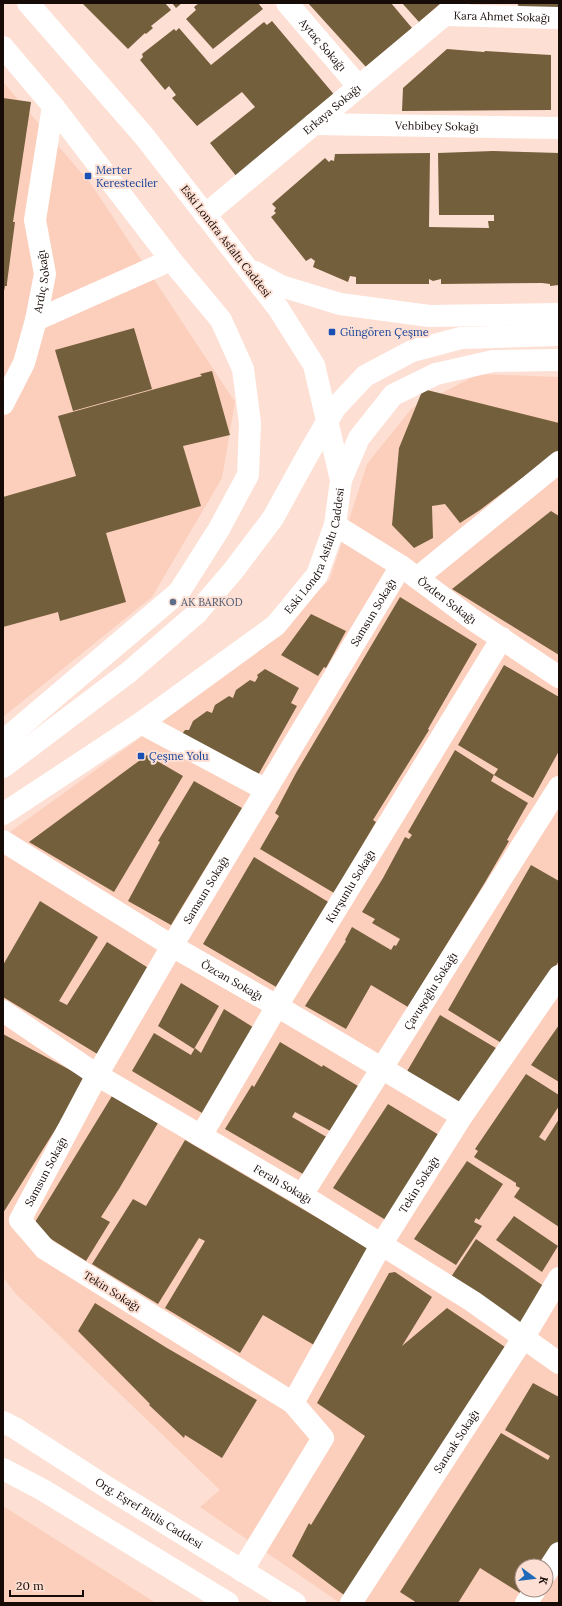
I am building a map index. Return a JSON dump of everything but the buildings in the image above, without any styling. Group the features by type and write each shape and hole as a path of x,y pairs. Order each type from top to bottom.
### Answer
{"street":[{"name":"Eski Londra Asfaltı Caddesi","path":"3,814 141,723 276,625 317,575 335,525 341,480 314,365 278,308 144,136 28,3"},
{"name":"Aytaç Sokağı","path":"287,3 359,87"},
{"name":"Erkaya Sokağı","path":"205,215 452,9"},
{"name":"Kara Ahmet Sokağı","path":"452,9 559,18"},
{"path":"3,47 53,106 171,260 221,320 243,369 250,423 248,475 219,529 179,592 3,741"},
{"name":"Ardıç Sokağı","path":"3,404 24,364 36,320 45,274 35,220 53,106"},
{"name":"Vehbibey Sokağı","path":"314,124 559,128"},
{"path":"36,320 171,260"},
{"path":"247,268 281,286 340,304 429,316 559,314"},
{"path":"3,767 129,672 196,614 233,571 273,518 335,408 365,376 412,351 461,338 559,335"},
{"path":"341,480 359,438 392,395 436,374 493,361 559,360"},
{"name":"Samsun Sokağı","path":"20,1220 97,1075 172,946 266,790 409,572 559,462"},
{"name":"Özden Sokağı","path":"335,525 409,572 472,619 559,676"},
{"name":"Kurşunlu Sokağı","path":"201,1136 277,1006 502,638"},
{"path":"141,723 266,790"},
{"name":"Çavuşoğlu Sokağı","path":"302,1195 559,787"},
{"name":"Özcan Sokağı","path":"3,841 172,946 277,1006 462,1116"},
{"name":"Tekin Sokağı","path":"294,1404 381,1245 462,1116 559,976"},
{"name":"Ferah Sokağı","path":"3,1011 97,1075 302,1195 472,1301 559,1363"},
{"name":"Tekin Sokağı","path":"20,1220 45,1249 294,1404 323,1438 242,1571"},
{"name":"Sancak Sokağı","path":"352,1603 524,1337 559,1278"},
{"name":"Org. Eşref Bitlis Caddesi","path":"3,1422 15,1428 105,1486 295,1603"},
{"path":"3,1469 43,1490 228,1603"}],"shaded area":[{"path":"3,82 91,184 235,402 222,478 152,597 3,717"},
{"path":"479,374 559,377 559,1603 340,1603 200,1507 220,1490 15,1293 3,1277 3,837 256,654 330,579 367,464 412,408"},
{"path":"3,1506 156,1603 3,1603"}],"place":[{"name":"Merter Keresteciler","path":"88,176"},
{"name":"Güngören Çeşme","path":"332,332"},
{"name":"AK BARKOD","path":"173,602"},
{"name":"Çeşme Yolu","path":"141,756"}]}
